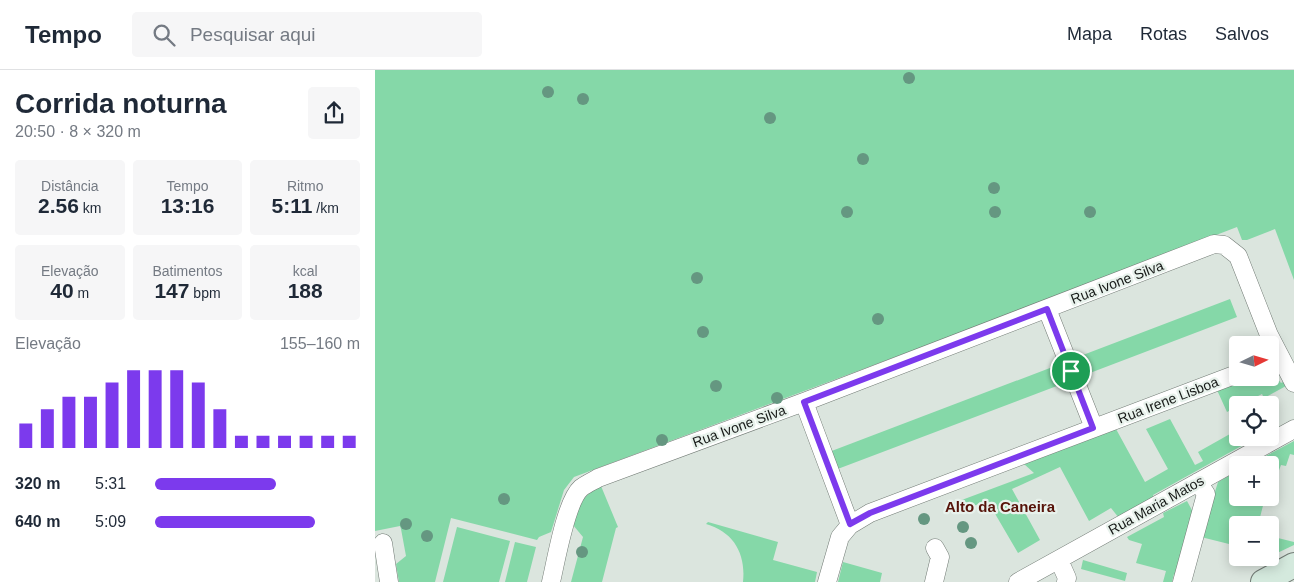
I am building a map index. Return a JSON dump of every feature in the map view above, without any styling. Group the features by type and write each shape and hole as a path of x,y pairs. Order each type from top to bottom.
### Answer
{"main road":[{"path":"1263,582 1294,565"}],"street":[{"name":"Rua Ivone Silva","path":"551,582 568,513 574,499 580,489 598,478 804,402 1214,244 1224,245 1238,256 1266,336"},
{"path":"1047,309 1093,428"},
{"path":"1279,365 1294,383"},
{"name":"Rua Irene Lisboa","path":"850,524 870,513 1229,377"},
{"path":"804,402 850,524 840,537 827,582"},
{"name":"Rua Maria Matos","path":"1018,582 1294,429"},
{"path":"1182,582 1206,494 1198,482"},
{"path":"383,544 389,582"},
{"path":"934,582 940,557 935,548"},
{"path":"1059,560 1067,578 1066,582"}],"green space":[{"path":"375,70 1294,70 1294,280 1275,229 1247,240 1242,240 1237,227 574,477 564,490 551,532 539,537 537,540 451,518 435,582 399,582 396,564 406,556 400,526 375,531"},
{"path":"1230,299 1237,317 1082,376 1075,358"},
{"path":"1063,363 1070,381 835,470 829,452"},
{"path":"1279,380 1286,386 1268,396 1263,396 1262,394 1258,396 1229,396 1229,411 1227,412 1217,390 1229,386 1279,386"},
{"path":"1170,419 1195,465 1203,461 1198,452 1229,435 1229,446 1241,446 1153,495 1154,498 1119,518 1111,508 1089,521 1060,467 1012,489 1040,540 1018,553 987,500 963,511 951,504 1034,473 1024,464 1116,429 1145,482 1168,469 1146,429"},
{"path":"1294,441 1294,455 1290,454 1286,466 1281,465 1279,470 1279,456 1266,456"},
{"path":"1229,476 1229,506 1263,506 1260,516 1229,516 1229,544 1201,537 1218,482"},
{"path":"601,486 618,527 616,528 602,582 571,582 583,537 573,525 575,518 582,501"},
{"path":"1187,501 1193,512 1175,575 1172,582 1163,582 1166,571 1136,563 1142,544 1129,540 1127,537 1164,517 1163,513"},
{"path":"708,522 778,542 773,560 817,572 815,582 743,582 742,562 736,546 724,532 706,524"},
{"path":"457,527 510,541 499,582 443,582"},
{"path":"1279,538 1294,542 1294,545 1279,552"},
{"path":"515,542 536,547 527,582 505,582"},
{"path":"1083,560 1127,573 1125,581 1081,569"},
{"path":"843,562 882,573 880,582 838,582"}],"district":[{"name":"Alto da Caneira","path":"1000,507"}],"route":[{"path":"1047,309 1071,371 1093,428 870,513 850,524 804,402 1047,309"}]}
